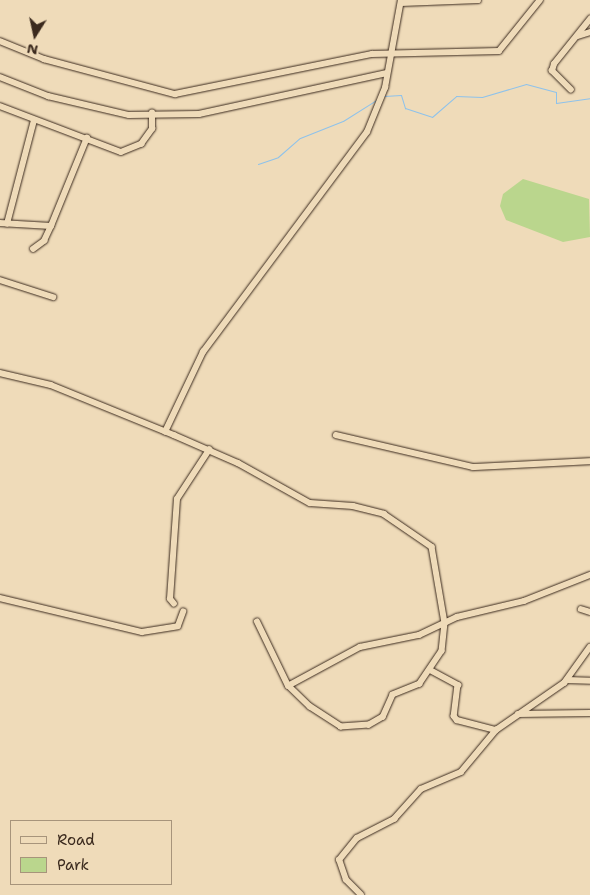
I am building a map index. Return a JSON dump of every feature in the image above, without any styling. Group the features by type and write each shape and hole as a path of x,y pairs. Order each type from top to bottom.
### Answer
{"street":[{"path":"166,432 203,352 331,185 367,132 385,88 401,1 478,0"},
{"path":"0,40 44,59 170,94 301,66 391,54 499,52 540,0"},
{"path":"571,90 552,70 590,19"},
{"path":"578,36 590,32"},
{"path":"0,76 91,108 152,113 199,114 388,73"},
{"path":"0,106 121,152 131,151 152,130 152,113"},
{"path":"7,224 34,120"},
{"path":"33,249 44,241 88,138"},
{"path":"0,223 51,226"},
{"path":"0,280 52,296"},
{"path":"0,373 51,385 166,432 208,450 310,503 354,506 384,514 420,535 432,547 445,623 442,651 432,671 418,685 394,696 381,719 350,727 341,727 310,707 288,686 257,622"},
{"path":"336,435 386,443 473,467 590,461"},
{"path":"174,604 170,599 178,499 208,450"},
{"path":"288,686 360,647 419,635 445,623 590,575"},
{"path":"0,598 142,632 178,626 183,612"},
{"path":"581,609 590,612"},
{"path":"361,895 345,877 340,857 365,832 394,819 421,789 461,772 496,730 567,680 590,647"},
{"path":"432,671 458,685 454,716 457,720 496,730"},
{"path":"567,680 590,681"},
{"path":"518,714 590,713"}],"green space":[{"path":"523,179 589,199 590,237 563,242 506,220 500,206 503,194"}],"waterway":[{"path":"590,58 590,70"},
{"path":"384,96 401,95 405,108 432,117 456,96 482,97 526,84 556,92 556,103 590,98"},
{"path":"258,164 278,157 300,138 343,121 378,99"}]}
